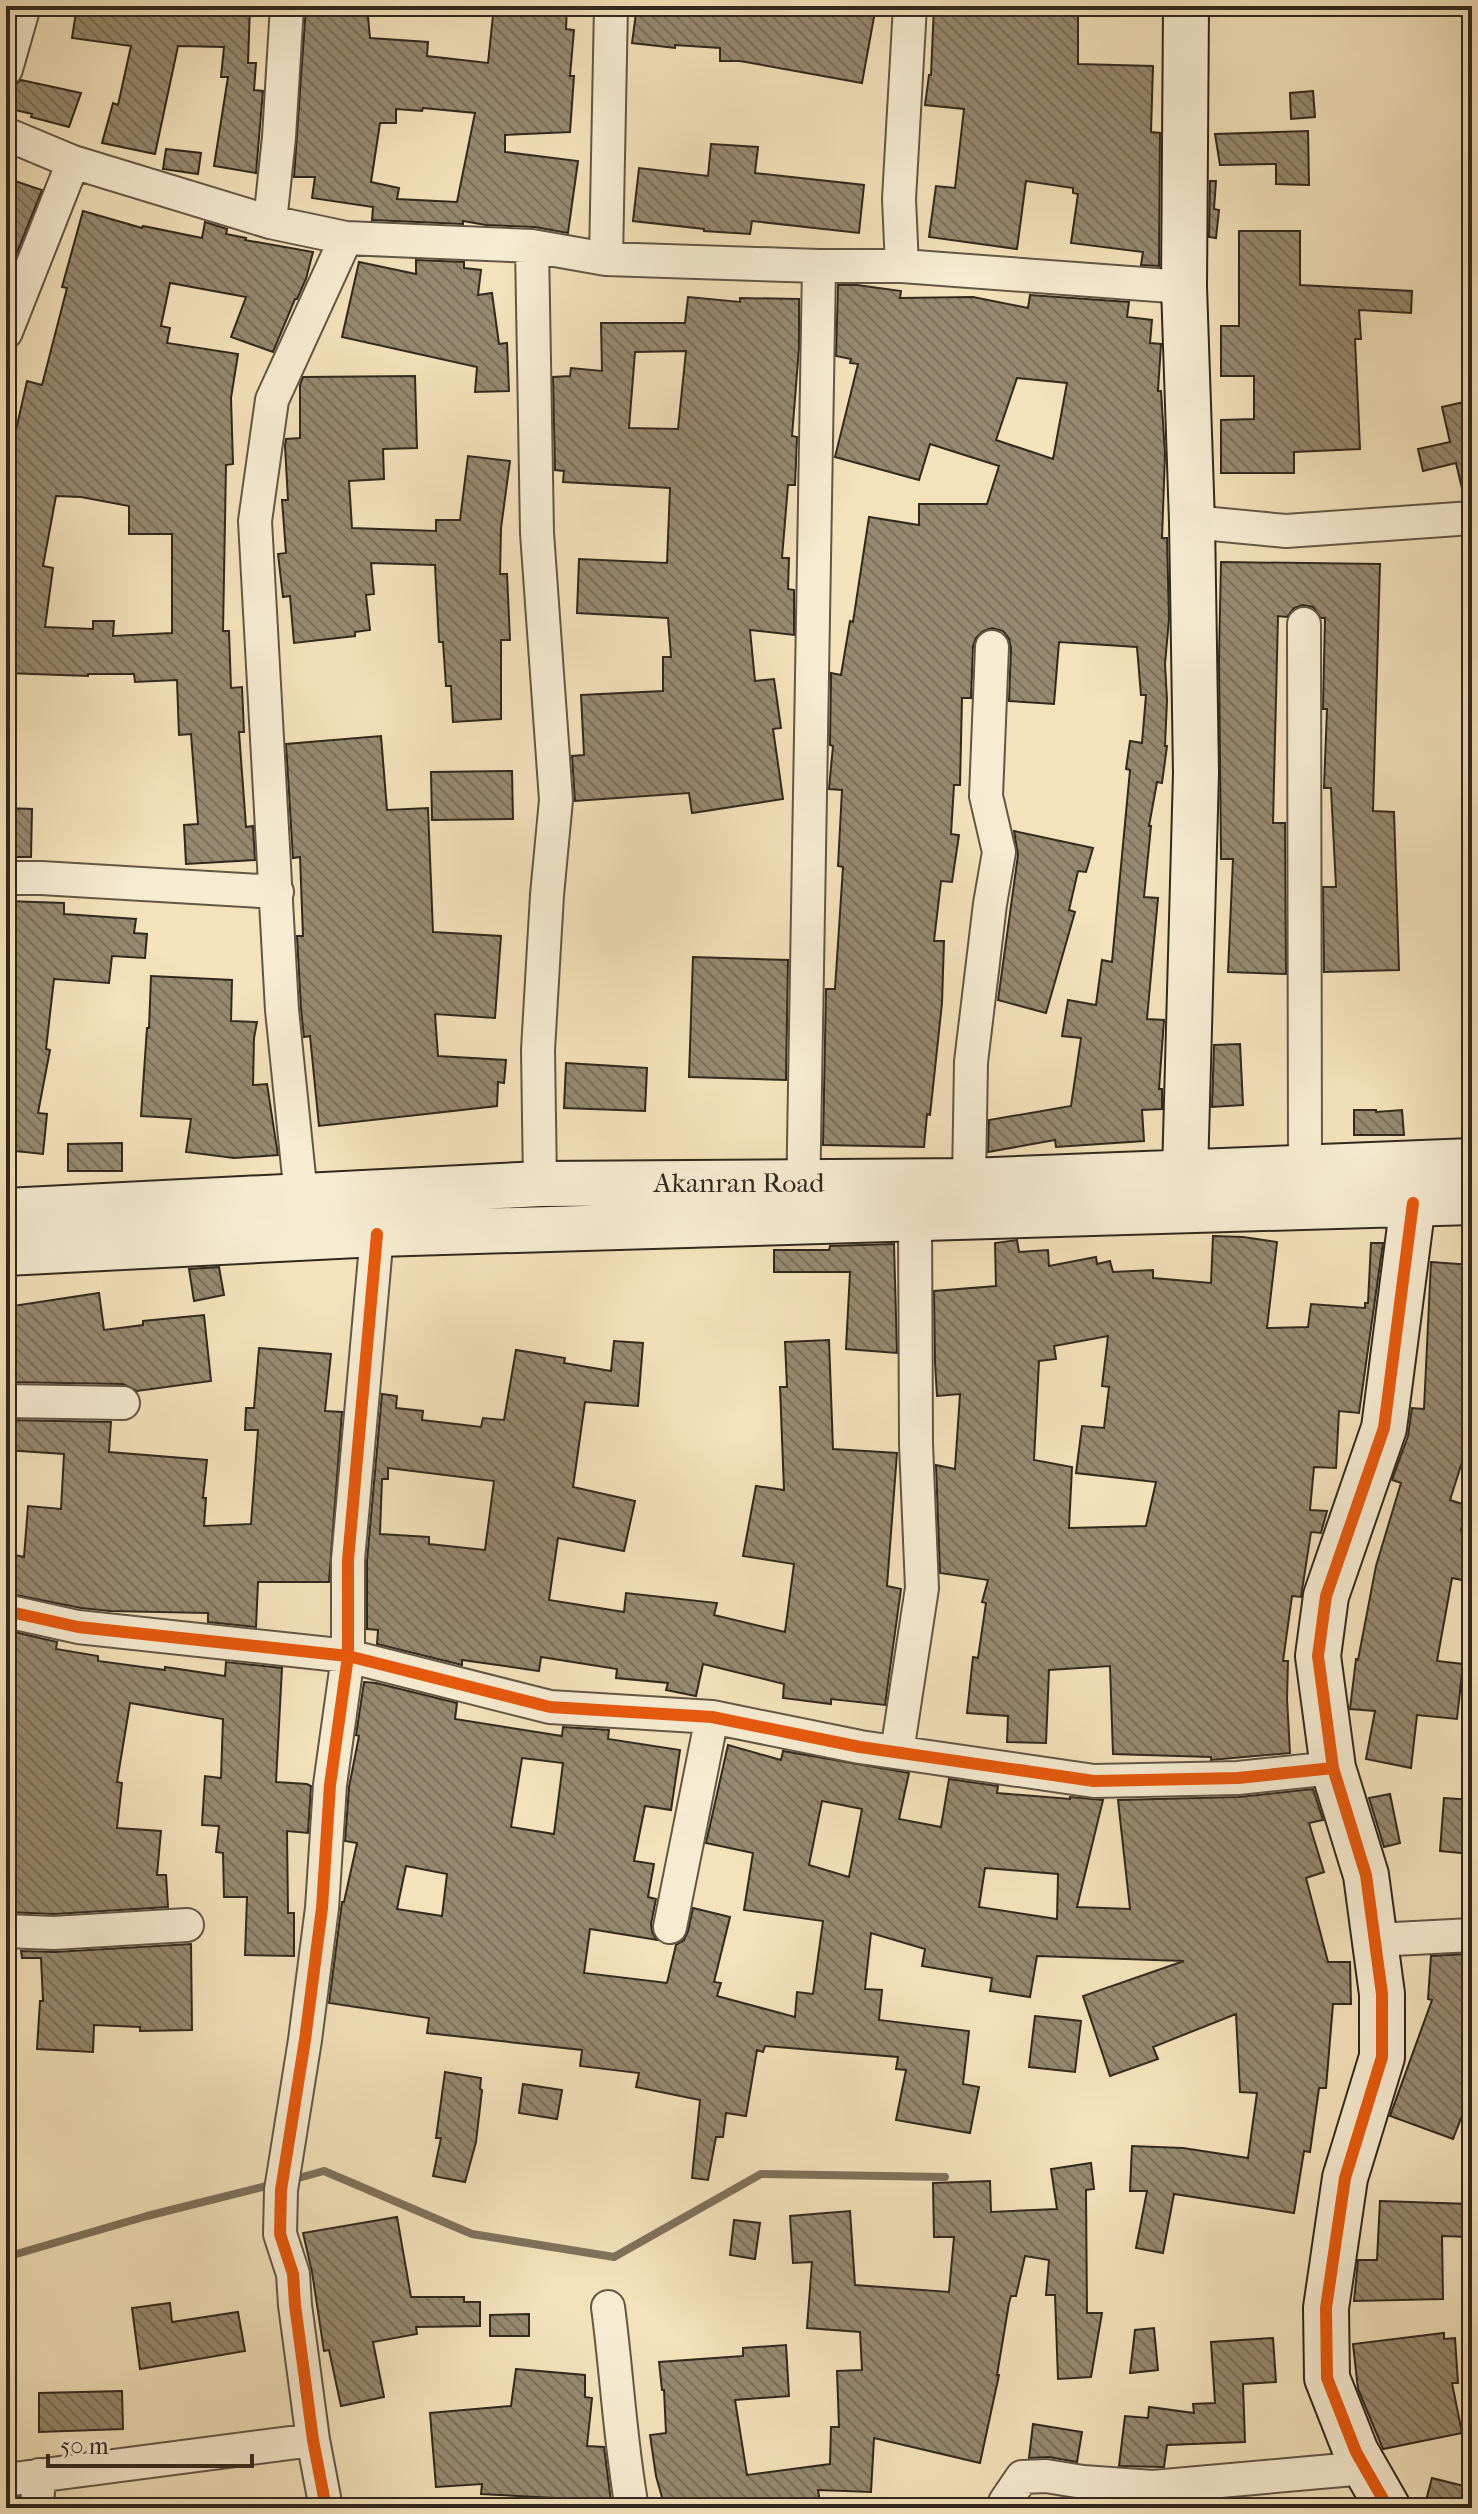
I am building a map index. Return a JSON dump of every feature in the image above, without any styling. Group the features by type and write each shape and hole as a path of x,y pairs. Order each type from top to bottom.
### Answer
{"main road":[{"path":"1185,1174 1196,773 1184,287 1186,6"},
{"name":"Akanran Road","path":"6,1253 377,1234 803,1201 969,1181 1472,1161"},
{"name":"Akanran Road","path":"6,1211 540,1184 803,1201 915,1217 1052,1216 1472,1202"},
{"path":"1388,2508 1356,2452 1327,2378 1326,2308 1345,2178 1382,2057 1382,1994 1366,1875 1333,1768 1318,1656 1326,1596 1384,1428 1413,1203"}],"street":[{"path":"6,69 24,6"},
{"path":"270,222 287,6"},
{"path":"606,259 611,6"},
{"path":"902,266 899,199 910,6"},
{"path":"6,134 73,162 270,222 346,238 532,246 606,259 902,266 1184,287"},
{"path":"6,332 73,162"},
{"path":"301,1196 282,1010 255,521 272,400 346,238"},
{"path":"532,246 537,533 556,800 538,1050 540,1184"},
{"path":"803,1201 819,266"},
{"path":"1192,522 1286,531 1472,518"},
{"path":"1304,624 1305,1169"},
{"path":"969,1181 971,1062 999,852 986,796 992,647"},
{"path":"6,878 277,892"},
{"path":"897,1752 922,1588 916,1444 915,1217"},
{"path":"326,2508 313,2440 293,2274 280,2234 282,2179 322,1908 330,1785 348,1656 348,1560 377,1234"},
{"path":"6,1401 123,1403"},
{"path":"6,1611 78,1627 348,1656 550,1707 712,1717 860,1747 1094,1781 1238,1778 1333,1768"},
{"path":"670,1927 712,1717"},
{"path":"6,1931 54,1933 187,1925"},
{"path":"1375,1940 1472,1935"},
{"path":"608,2307 624,2464 632,2508"},
{"path":"6,2480 313,2440"},
{"path":"1004,2508 1022,2477 1046,2476 1153,2487 1365,2468"},
{"path":"37,2508 39,2475"}],"building":[{"path":"77,6 250,6 248,63 256,63 254,90 263,91 256,173 214,166 228,77 221,77 224,47 178,46 155,154 102,143 113,103 118,105 131,46 72,38"},
{"path":"306,6 367,6 370,38 428,42 427,56 488,63 494,6 567,6 566,29 574,30 570,132 505,135 505,152 578,161 568,233 463,221 463,224 372,220 373,207 312,198 315,177 294,177","holes":["396,109 475,113 457,202 397,199 399,188 371,182 380,123 396,123"]},
{"path":"637,6 876,6 862,83 740,61 720,61 720,48 675,45 675,48 632,43"},
{"path":"934,6 1078,6 1078,64 1153,66 1151,132 1160,133 1159,266 1141,265 1143,252 1071,243 1078,194 1073,193 1073,188 1026,181 1017,249 929,237 936,186 955,188 964,109 925,105 931,75"},
{"path":"21,80 81,93 69,127 11,109 16,84"},
{"path":"1313,91 1315,117 1291,119 1290,93"},
{"path":"1308,131 1309,185 1276,184 1276,164 1220,165 1215,134"},
{"path":"711,144 758,147 755,173 864,185 859,233 752,221 750,234 633,221 639,168 708,176"},
{"path":"166,149 201,153 198,174 163,169"},
{"path":"6,178 42,190 6,280"},
{"path":"1210,181 1216,181 1214,209 1219,210 1216,238 1209,237"},
{"path":"83,211 142,228 202,238 205,222 227,229 226,234 245,240 313,252 306,279 273,352 231,337 246,297 170,283 161,326 170,328 167,343 238,354 231,398 233,464 226,465 223,631 229,631 231,688 242,687 244,732 239,732 246,827 253,826 255,860 186,864 184,825 198,824 191,734 179,735 177,680 135,682 134,674 6,673 6,428 16,430 27,381 42,385 67,288 62,287","holes":["56,496 81,497 129,506 129,534 172,534 172,633 113,636 114,621 93,621 93,629 45,627 53,568 43,566"]},
{"path":"1239,231 1300,231 1300,285 1412,291 1411,313 1359,310 1361,339 1355,339 1360,449 1294,452 1294,473 1221,473 1221,420 1254,419 1254,376 1221,376 1221,326 1239,326"},
{"path":"416,260 464,262 464,268 481,270 478,295 492,293 499,344 507,343 509,391 475,392 477,367 342,337 359,262 416,274"},
{"path":"838,285 901,291 900,298 973,297 1028,308 1030,295 1129,302 1127,317 1152,320 1150,343 1161,344 1158,391 1161,391 1165,454 1162,538 1167,538 1169,619 1165,664 1167,746 1162,783 1157,782 1149,826 1144,897 1158,898 1147,1019 1164,1020 1159,1089 1162,1089 1162,1109 1142,1110 1144,1141 1056,1147 1055,1140 988,1152 989,1120 1071,1106 1081,1038 1062,1036 1068,1000 1096,1005 1102,960 1112,962 1130,770 1126,769 1130,741 1142,743 1146,695 1141,695 1137,647 1059,642 1054,704 1009,701 1009,639 1003,631 992,628 976,638 971,698 962,698 960,785 954,785 951,834 959,835 952,882 941,881 934,941 944,941 942,1003 924,1147 823,1145 826,989 835,989 843,867 838,866 842,790 829,789 833,746 830,745 831,673 841,675 850,621 853,622 869,517 919,525 919,504 987,504 999,466 930,444 919,480 835,457 858,364 836,356","holes":["1017,378 1067,383 1053,459 996,440"]},
{"path":"688,297 740,302 740,298 799,299 799,348 792,436 797,437 795,485 788,485 782,558 789,558 788,589 794,590 794,635 750,630 755,681 774,679 781,728 773,729 783,799 692,813 689,793 575,801 572,756 584,755 581,695 663,691 663,657 671,657 668,618 577,613 579,559 667,563 670,488 563,482 564,471 555,470 553,377 570,376 571,368 602,371 601,323 685,323","holes":["686,351 678,429 629,428 635,352"]},
{"path":"415,376 417,448 383,449 384,479 349,481 352,528 436,531 436,520 460,520 468,456 510,461 501,528 500,574 507,574 510,640 501,640 501,719 453,722 451,686 446,686 443,642 439,642 435,565 371,563 374,594 366,595 370,630 355,632 355,636 294,643 290,596 283,597 278,554 286,553 282,500 288,500 285,446 286,439 300,438 300,385 303,377"},
{"path":"1464,402 1472,435 1472,496 1464,497 1456,463 1423,471 1418,449 1450,442 1442,407"},
{"path":"1221,562 1380,564 1373,811 1394,812 1399,970 1324,972 1323,887 1336,887 1331,788 1324,788 1327,709 1323,709 1325,618 1321,618 1313,607 1303,605 1294,608 1287,617 1278,616 1273,823 1285,823 1286,974 1228,972 1233,859 1221,859"},
{"path":"381,736 387,810 428,808 433,932 501,936 495,1018 435,1014 438,1056 506,1060 504,1083 498,1082 497,1106 319,1126 310,1036 304,1037 301,1009 297,936 303,936 300,857 293,858 286,744"},
{"path":"512,771 513,819 432,820 431,772"},
{"path":"6,808 32,809 31,857 6,857"},
{"path":"1014,831 1093,848 1086,872 1078,871 1069,910 1075,912 1046,1013 998,1000 1018,855"},
{"path":"6,901 64,903 64,914 136,919 134,933 147,934 145,958 112,956 109,983 54,979 46,1049 50,1050 38,1113 47,1114 43,1154 6,1150"},
{"path":"693,957 788,960 786,1080 689,1077"},
{"path":"151,976 232,980 231,1021 257,1022 253,1085 267,1084 278,1155 234,1158 186,1152 191,1119 141,1116"},
{"path":"1240,1044 1243,1105 1212,1107 1214,1045"},
{"path":"566,1063 647,1068 645,1111 564,1108"},
{"path":"1354,1110 1402,1110 1404,1135 1354,1135"},
{"path":"122,1143 122,1171 68,1171 68,1144"},
{"path":"1213,1236 1277,1242 1267,1328 1308,1327 1311,1304 1365,1308 1365,1303 1368,1303 1371,1243 1383,1243 1359,1413 1339,1411 1336,1468 1314,1467 1310,1510 1327,1511 1321,1533 1311,1532 1301,1597 1292,1596 1283,1661 1288,1661 1290,1753 1211,1760 1211,1757 1113,1754 1110,1666 1049,1670 1046,1743 1007,1742 1008,1716 967,1713 973,1657 978,1658 986,1603 982,1602 988,1580 940,1573 936,1465 955,1469 960,1394 937,1396 934,1291 996,1286 995,1243 1017,1240 1019,1252 1048,1250 1049,1266 1096,1257 1097,1264 1110,1261 1113,1272 1153,1270 1153,1278 1211,1283","holes":["1108,1336 1102,1386 1109,1387 1104,1428 1082,1426 1076,1473 1156,1482 1146,1526 1069,1528 1072,1467 1034,1460 1039,1361 1056,1359 1054,1346"]},
{"path":"894,1244 897,1353 846,1349 850,1272 774,1272 774,1250 829,1250 830,1246"},
{"path":"1431,1262 1472,1265 1472,1440 1469,1440 1450,1500 1468,1506 1461,1530 1472,1532 1472,1558 1467,1581 1452,1578 1437,1661 1463,1664 1457,1719 1417,1715 1411,1768 1366,1759 1375,1711 1350,1709 1356,1659 1376,1566 1401,1483 1392,1480 1408,1436 1412,1408 1424,1409"},
{"path":"219,1267 224,1295 194,1301 189,1269"},
{"path":"99,1293 104,1330 143,1325 143,1321 204,1315 211,1381 137,1391 123,1384 6,1382 6,1307"},
{"path":"829,1340 833,1449 897,1453 887,1586 901,1589 885,1705 831,1699 831,1704 783,1698 784,1684 703,1664 696,1696 666,1690 668,1683 616,1678 617,1669 541,1657 539,1671 462,1660 462,1665 377,1644 378,1630 367,1629 367,1561 382,1394 397,1396 396,1408 423,1411 422,1420 481,1427 483,1418 504,1420 516,1350 565,1358 564,1363 611,1371 614,1341 643,1343 638,1406 585,1402 573,1487 635,1501 624,1551 558,1538 549,1600 624,1612 626,1593 717,1603 714,1615 785,1632 794,1564 743,1556 756,1486 784,1490 780,1387 787,1387 785,1342","holes":["388,1468 494,1481 485,1550 429,1544 429,1537 380,1534 382,1479 388,1479"]},
{"path":"259,1348 331,1354 325,1411 342,1412 329,1582 258,1582 256,1627 208,1622 208,1613 110,1611 6,1593 6,1553 24,1557 28,1506 61,1509 64,1454 6,1450 6,1420 111,1422 109,1452 207,1460 204,1526 251,1524 258,1430 245,1430 246,1408 254,1408"},
{"path":"6,1630 57,1642 56,1649 98,1656 98,1661 225,1676 226,1662 282,1668 276,1782 311,1786 308,1833 287,1831 288,1913 294,1913 294,1956 245,1955 247,1897 224,1897 223,1853 216,1852 219,1826 202,1825 205,1776 221,1778 223,1719 130,1703 117,1782 122,1783 117,1828 161,1831 157,1875 166,1875 168,1907 54,1914 7,1912"},
{"path":"364,1682 457,1703 455,1719 562,1736 563,1727 609,1730 608,1739 680,1750 671,1810 645,1806 634,1861 654,1864 648,1897 656,1899 651,1924 657,1940 590,1929 584,1973 667,1983 676,1945 684,1940 693,1908 730,1917 714,1982 721,1983 717,1996 795,2017 797,1992 813,1994 823,1921 744,1910 753,1853 706,1843 728,1745 781,1760 783,1751 909,1773 899,1819 941,1827 949,1779 998,1786 997,1793 1103,1800 1077,1907 1130,1909 1118,1800 1239,1797 1313,1789 1323,1820 1309,1823 1324,1872 1306,1878 1328,1962 1350,1962 1351,2004 1333,2004 1326,2088 1319,2088 1310,2152 1304,2151 1294,2213 1174,2194 1163,2253 1136,2248 1147,2191 1130,2191 1132,2146 1183,2148 1248,2158 1257,2093 1240,2092 1236,2014 1153,2047 1158,2059 1110,2076 1083,1996 1184,1961 1037,1956 1030,1997 990,1991 992,1978 922,1966 925,1949 871,1933 865,1989 882,1990 879,2020 969,2031 963,2084 979,2087 970,2133 896,2120 906,2070 896,2069 898,2057 765,2046 763,2052 757,2050 746,2116 726,2113 723,2137 716,2137 708,2180 692,2178 700,2100 636,2087 639,2073 580,2066 582,2050 427,2033 429,2018 329,2003 342,1902 357,1843 345,1841 349,1787 359,1736 356,1735","holes":["522,1758 563,1763 554,1834 511,1827","822,1801 862,1809 849,1877 809,1865","406,1866 447,1874 442,1916 397,1909","985,1868 1058,1874 1057,1919 979,1907"]},
{"path":"1390,1794 1400,1843 1384,1847 1369,1798"},
{"path":"1444,1798 1472,1800 1472,1854 1440,1851"},
{"path":"191,1944 192,2030 140,2031 140,2027 94,2025 93,2052 37,2049 40,2001 43,2001 41,1958 22,1958 21,1951"},
{"path":"1472,1955 1472,1991 1465,2027 1472,2030 1472,2090 1453,2139 1390,2116 1432,2000 1428,1999 1431,1956"},
{"path":"1035,2016 1081,2021 1075,2072 1029,2067"},
{"path":"445,2072 481,2078 476,2142 465,2182 433,2176 441,2138 436,2138"},
{"path":"523,2084 562,2090 557,2119 519,2113"},
{"path":"1091,2163 1094,2189 1086,2190 1087,2313 1102,2313 1091,2377 1058,2379 1055,2295 1046,2295 1049,2260 1025,2256 1016,2296 1011,2296 1009,2303 999,2375 980,2463 874,2438 871,2492 818,2490 821,2508 665,2508 650,2435 666,2433 659,2362 743,2356 743,2348 786,2345 789,2396 735,2400 747,2475 830,2464 831,2427 839,2427 837,2371 862,2370 860,2332 807,2328 812,2262 793,2263 790,2216 850,2211 855,2285 949,2292 954,2237 934,2237 933,2183 990,2181 991,2212 1057,2209 1051,2169"},
{"path":"1380,2201 1470,2204 1469,2237 1442,2236 1443,2299 1354,2301 1358,2260 1377,2260"},
{"path":"397,2217 411,2297 464,2297 464,2302 480,2302 480,2326 416,2327 417,2334 373,2342 384,2397 341,2406 329,2350 324,2351 303,2233"},
{"path":"734,2220 760,2223 755,2259 730,2255"},
{"path":"170,2303 172,2322 238,2312 245,2351 140,2369 132,2308"},
{"path":"529,2314 529,2336 490,2336 490,2315"},
{"path":"1154,2328 1158,2370 1130,2373 1135,2330"},
{"path":"1444,2333 1444,2339 1455,2338 1458,2383 1452,2383 1462,2433 1383,2449 1358,2389 1353,2344"},
{"path":"1273,2338 1276,2382 1243,2384 1245,2442 1167,2445 1164,2467 1119,2466 1125,2416 1148,2418 1149,2407 1194,2413 1193,2404 1215,2403 1211,2342"},
{"path":"516,2369 585,2375 585,2397 592,2398 587,2446 604,2447 611,2501 481,2494 482,2484 436,2487 430,2413 511,2406"},
{"path":"122,2391 123,2429 39,2432 39,2393"},
{"path":"1033,2424 1082,2432 1077,2462 1049,2457 1029,2458"},
{"path":"1432,2478 1472,2488 1472,2508 1424,2508"}],"waterway":[{"path":"291,2180 324,2171 472,2234 614,2257 761,2174 945,2177"},
{"path":"6,2257 147,2216 274,2184"}],"cycle path":[{"path":"1388,2508 1356,2452 1327,2378 1326,2308 1345,2178 1382,2057 1382,1994 1366,1875 1333,1768 1318,1656 1326,1596 1384,1428 1413,1203"},
{"path":"326,2508 313,2440 293,2274 280,2234 281,2190 322,1908 330,1785 348,1656 348,1560 377,1234"},
{"path":"6,1611 78,1627 348,1656 550,1707 712,1717 860,1747 1094,1781 1238,1778 1333,1768"}]}
